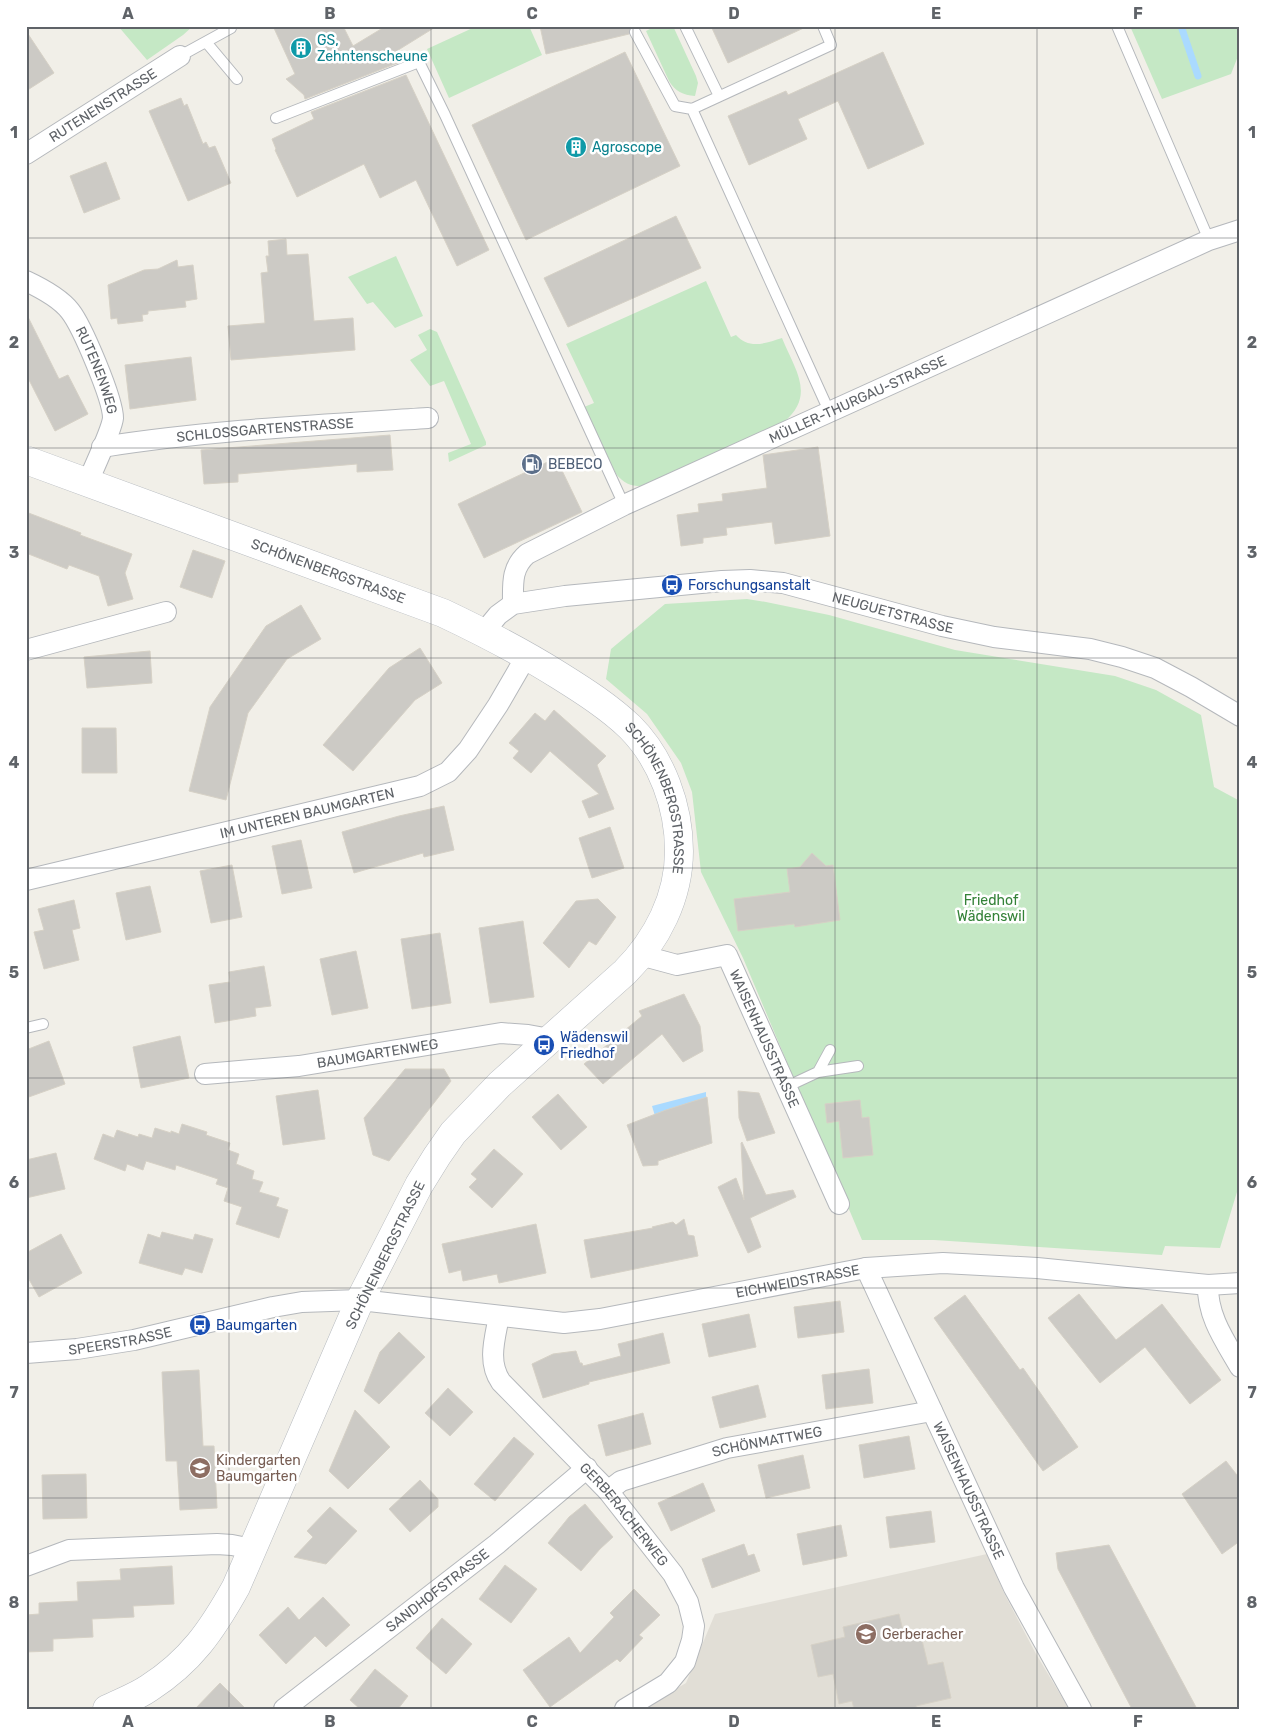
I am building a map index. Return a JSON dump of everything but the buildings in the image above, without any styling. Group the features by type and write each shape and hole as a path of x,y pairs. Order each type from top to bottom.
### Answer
{"street":[{"name":"RUTENENSTRASSE","path":"26,154 180,56"},
{"name":"MÜLLER-THURGAU-STRASSE","path":"513,604 514,571 522,558 624,504 1209,240 1240,230"},
{"name":"RUTENENWEG","path":"26,281 43,290 70,310 82,330 109,399 113,418 88,482"},
{"name":"SCHLOSSGARTENSTRASSE","path":"102,447 220,431 428,418"},
{"name":"SCHÖNENBERGSTRASSE","path":"26,460 443,613 527,655 592,696 630,727 643,742 672,797 677,815 679,839 677,878 663,919 655,935 640,955 625,972 500,1084 453,1133 418,1185 360,1300 236,1587 217,1622 187,1658 147,1689 107,1709"},
{"name":"NEUGUETSTRASSE","path":"513,604 565,596 722,581 750,580 783,584 942,626 994,637 1090,650 1122,657 1155,668 1191,686 1240,716"},
{"path":"484,632 498,615 513,604"},
{"path":"26,650 166,612"},
{"name":"IM UNTEREN BAUMGARTEN","path":"26,880 420,786 448,772 468,750 498,705 527,655"},
{"name":"WAISENHAUSSTRASSE","path":"640,955 676,965 727,956 839,1204"},
{"name":"BAUMGARTENWEG","path":"205,1074 299,1066 501,1033 550,1039"},
{"name":"EICHWEIDSTRASSE","path":"360,1300 564,1323 600,1319 866,1268 943,1263 1037,1268 1208,1285 1240,1283"},
{"name":"WAISENHAUSSTRASSE","path":"866,1268 1014,1588 1081,1709"},
{"path":"1208,1285 1207,1296 1216,1326 1240,1367"},
{"name":"SPEERSTRASSE","path":"26,1353 77,1349 134,1340 273,1307 302,1302 360,1300"},
{"name":"GERBERACHERWEG","path":"499,1316 493,1353 495,1374 608,1491 673,1574 688,1602 694,1626 685,1662 668,1683 625,1709"},
{"name":"SCHÖNMATTWEG","path":"608,1491 621,1480 727,1448 932,1411"},
{"name":"SANDHOFSTRASSE","path":"284,1709 497,1544 587,1468"},
{"path":"26,1566 70,1550 217,1544 232,1544 252,1549"}],"lane":[{"path":"685,26 719,96"},
{"path":"635,32 675,106 692,109 831,45 823,26"},
{"path":"1117,26 1209,240"},
{"path":"180,56 231,28"},
{"path":"206,42 237,79"},
{"path":"276,118 418,62 445,115 624,504"},
{"path":"692,109 829,411"},
{"path":"26,1028 43,1024"},
{"path":"818,1072 830,1050"},
{"path":"786,1087 818,1072 858,1066"}],"shaded area":[{"name":"Gerberacher","path":"987,1554 1005,1595 1036,1654 1069,1709 642,1709 686,1683 715,1614"}],"green space":[{"path":"118,26 193,26 147,60"},
{"path":"477,26 529,26 542,55 449,98 427,49"},
{"path":"656,26 673,26 696,76 698,83 695,96 680,92 669,81 646,31"},
{"path":"1130,26 1240,26 1240,51 1231,74 1162,99"},
{"path":"396,256 423,316 395,328 373,302 367,304 348,277"},
{"path":"706,281 731,337 736,335 741,340 752,344 770,342 782,338 800,382 799,402 794,412 784,422 645,486 629,484 616,474 584,407 594,403 566,344"},
{"path":"430,329 437,332 486,442 486,445 449,462 448,453 471,444 444,381 430,386 410,360 427,350 418,335"},
{"name":"Friedhof Wädenswil","path":"747,599 829,615 955,650 1115,676 1156,690 1201,715 1214,787 1240,801 1240,1182 1220,1248 1165,1246 1162,1255 934,1240 862,1240 743,958 701,872 692,792 681,763 647,714 606,679 611,649 665,604"}],"water":[{"path":"706,1092 706,1102 655,1116 652,1106"}],"waterway":[{"path":"1181,26 1198,76"}],"place":[{"name":"GS, Zehntenscheune","path":"301,48"},
{"name":"Agroscope","path":"576,147"},
{"name":"BEBECO","path":"532,464"},
{"name":"Forschungsanstalt","path":"672,585"},
{"name":"Wädenswil Friedhof","path":"544,1045"},
{"name":"Baumgarten","path":"200,1325"},
{"name":"Kindergarten Baumgarten","path":"200,1468"},
{"name":"Gerberacher","path":"866,1634"}]}
